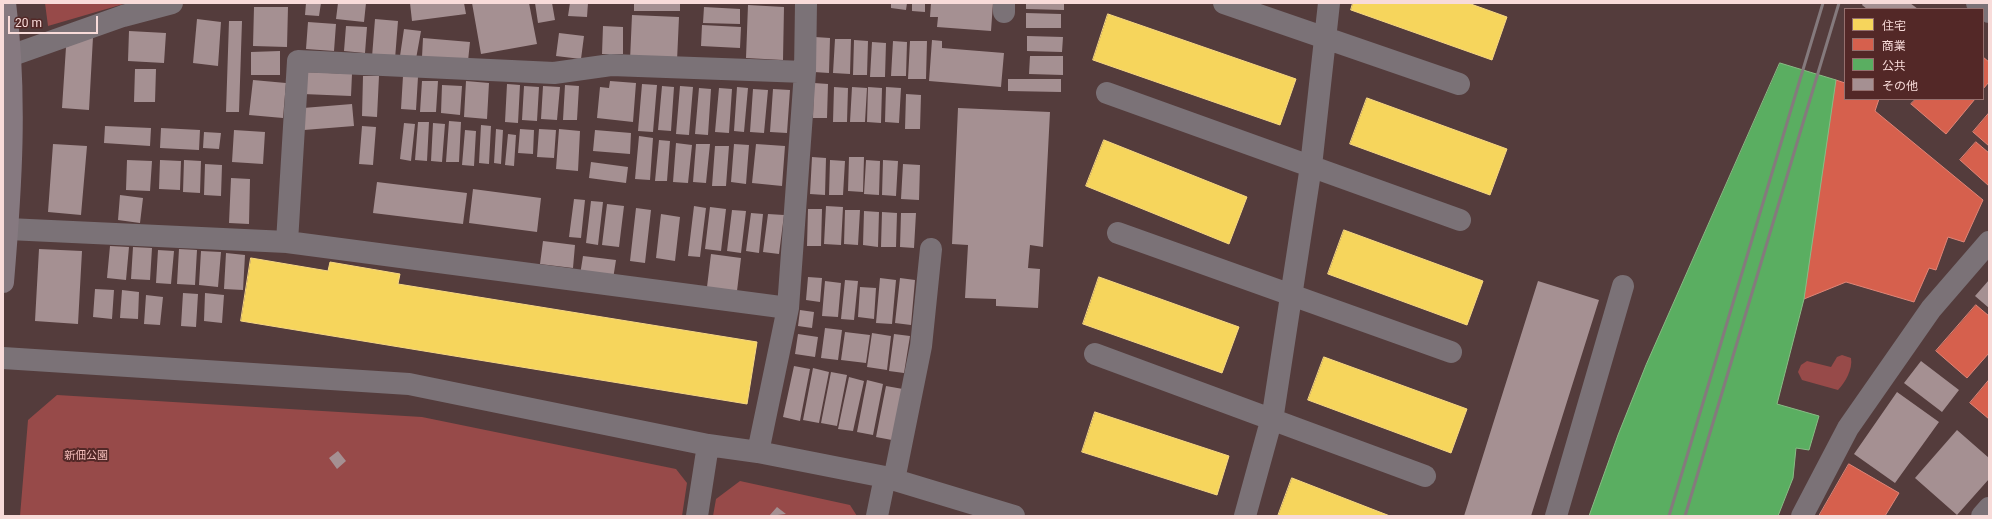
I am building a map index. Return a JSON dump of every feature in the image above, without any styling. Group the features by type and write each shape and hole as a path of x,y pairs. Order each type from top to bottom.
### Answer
{"highway":[{"path":"3,282 8,229 12,128 7,56 6,13"}],"street":[{"path":"7,56 123,16 172,3"},
{"path":"758,452 788,308 805,72 806,3"},
{"path":"1224,3 1459,84"},
{"path":"1245,516 1271,419 1311,166 1329,3"},
{"path":"287,242 298,61 554,73 611,65 805,72"},
{"path":"1107,93 1460,220"},
{"path":"8,229 287,242 788,308"},
{"path":"1118,233 1450,352"},
{"path":"1802,516 1848,428 1931,309 1989,242"},
{"path":"877,516 889,479 921,346 931,249"},
{"path":"1556,516 1623,286"},
{"path":"1095,354 1425,476"},
{"path":"3,358 409,384 708,445 758,452 889,479 1014,516"},
{"path":"697,516 708,445"},
{"path":"1982,516 1989,508"}],"green space":[{"path":"45,3 127,3 48,26"},
{"path":"1842,355 1851,358 1851,367 1848,376 1838,390 1802,380 1798,372 1801,365 1807,361 1831,367 1837,357"},
{"name":"新佃公園","path":"57,395 422,417 676,469 687,483 682,516 20,516 28,420"},
{"path":"740,481 850,505 857,516 713,516 716,499"}],"building: 住宅":[{"path":"1353,3 1468,3 1507,17 1492,60 1351,10"},
{"path":"1108,14 1296,79 1280,125 1093,60"},
{"path":"1367,98 1507,149 1490,195 1350,144"},
{"path":"1104,140 1247,197 1229,244 1086,186"},
{"path":"1344,230 1483,281 1467,325 1328,274"},
{"path":"251,258 328,271 330,262 400,274 398,284 757,342 747,404 241,321"},
{"path":"1099,277 1239,327 1222,373 1083,324"},
{"path":"1324,357 1467,409 1451,453 1308,400"},
{"path":"1095,412 1229,456 1217,495 1082,452"},
{"path":"1292,478 1390,516 1278,516"}],"building: 商業":[{"path":"1984,58 1989,62 1989,82 1984,88"},
{"path":"1836,80 1844,83 1844,100 1879,100 1875,111 1983,200 1964,242 1948,237 1936,270 1929,268 1914,302 1846,282 1804,299"},
{"path":"1915,100 1974,100 1946,134 1911,104"},
{"path":"1989,113 1989,146 1973,132"},
{"path":"1976,142 1989,153 1989,186 1960,160"},
{"path":"1976,305 1989,316 1989,353 1967,378 1936,351"},
{"path":"1989,380 1989,419 1970,403"},
{"path":"1849,464 1899,493 1885,516 1819,516"}],"building: 公共":[{"path":"1780,63 1836,80 1804,299 1777,404 1819,416 1809,450 1796,448 1793,478 1778,516 1589,516 1618,435 1646,365"}],"building: その他":[{"path":"306,3 321,3 319,16 305,15"},
{"path":"338,3 366,3 364,22 336,19"},
{"path":"410,3 464,3 466,14 412,21"},
{"path":"472,3 529,3 537,44 481,54"},
{"path":"535,3 552,3 555,20 538,23"},
{"path":"570,3 588,3 587,17 568,16"},
{"path":"634,3 680,3 680,11 634,11"},
{"path":"891,3 907,3 906,10 891,8"},
{"path":"912,3 925,3 925,12 912,11"},
{"path":"931,3 993,3 991,31 937,27 938,17 930,17"},
{"path":"1026,3 1064,3 1064,10 1026,9"},
{"path":"1863,3 1910,3 1917,8 1866,8 1862,5"},
{"path":"748,5 784,7 783,60 746,58"},
{"path":"254,7 288,7 287,47 253,46"},
{"path":"704,7 740,9 740,24 703,23"},
{"path":"1026,13 1061,14 1061,28 1026,28"},
{"path":"632,15 679,17 677,61 630,60"},
{"path":"197,19 221,22 218,66 193,63"},
{"path":"375,19 398,21 395,59 372,57"},
{"path":"229,21 242,21 239,112 226,112"},
{"path":"308,22 336,24 334,51 306,49"},
{"path":"702,25 741,27 740,48 701,46"},
{"path":"346,26 367,27 365,53 344,51"},
{"path":"603,26 623,27 623,54 602,54"},
{"path":"404,29 421,31 416,59 400,56"},
{"path":"129,31 166,33 164,63 128,61"},
{"path":"559,33 584,36 581,59 556,56"},
{"path":"1027,36 1063,37 1062,52 1027,51"},
{"path":"93,37 89,110 62,108 66,47"},
{"path":"815,37 830,38 829,73 814,72"},
{"path":"423,38 470,42 468,61 422,57"},
{"path":"835,39 851,39 850,74 833,73"},
{"path":"854,40 868,41 867,75 853,75"},
{"path":"932,40 942,41 942,48 1004,53 1001,87 929,81"},
{"path":"893,41 907,42 906,76 891,76"},
{"path":"910,41 927,41 926,79 908,79"},
{"path":"872,42 886,43 885,77 870,77"},
{"path":"280,51 280,75 251,75 251,52"},
{"path":"1030,56 1063,56 1063,75 1029,74"},
{"path":"135,69 156,69 155,102 134,102"},
{"path":"304,72 352,74 351,96 303,94"},
{"path":"363,76 379,76 377,117 362,116"},
{"path":"403,76 418,77 416,110 401,109"},
{"path":"1008,79 1061,79 1061,92 1008,91"},
{"path":"253,80 286,83 283,118 249,115"},
{"path":"422,81 438,81 436,112 420,112"},
{"path":"466,81 489,83 487,119 464,117"},
{"path":"610,81 636,83 633,122 597,118 600,87 609,88"},
{"path":"814,83 828,84 827,118 813,118"},
{"path":"507,84 520,85 518,123 505,122"},
{"path":"642,84 657,85 653,132 638,131"},
{"path":"442,85 462,86 460,115 441,113"},
{"path":"565,85 579,86 577,120 563,120"},
{"path":"524,86 539,87 537,121 522,120"},
{"path":"543,86 560,87 557,120 541,119"},
{"path":"662,86 674,87 671,131 658,130"},
{"path":"680,86 693,87 689,135 676,134"},
{"path":"737,87 748,88 744,132 734,131"},
{"path":"834,87 848,88 847,122 833,122"},
{"path":"852,87 867,88 865,122 850,122"},
{"path":"868,87 882,88 881,123 867,122"},
{"path":"886,87 901,88 899,123 885,122"},
{"path":"699,88 711,89 708,135 695,134"},
{"path":"719,88 732,89 729,133 715,132"},
{"path":"753,89 768,90 764,133 750,132"},
{"path":"773,89 790,90 787,133 770,132"},
{"path":"906,94 921,95 920,129 905,129"},
{"path":"352,104 354,126 304,130 303,108"},
{"path":"958,108 1050,112 1043,247 1030,245 1028,268 1040,269 1038,308 996,306 996,299 965,298 968,245 952,244"},
{"path":"449,121 461,122 459,162 446,162"},
{"path":"418,122 429,122 427,161 415,160"},
{"path":"404,123 415,124 411,161 400,159"},
{"path":"433,123 445,124 442,162 431,161"},
{"path":"481,125 491,126 489,164 479,163"},
{"path":"105,126 151,128 150,146 104,143"},
{"path":"362,126 376,127 373,165 359,164"},
{"path":"161,128 200,130 199,150 160,148"},
{"path":"496,129 503,130 501,164 494,163"},
{"path":"520,129 534,130 533,154 518,153"},
{"path":"539,129 556,130 554,158 537,157"},
{"path":"559,129 580,131 578,171 556,169"},
{"path":"234,130 265,132 263,164 232,162"},
{"path":"465,130 476,131 474,166 462,165"},
{"path":"595,130 631,133 630,154 593,151"},
{"path":"204,132 221,133 219,149 203,148"},
{"path":"508,134 516,135 514,166 505,165"},
{"path":"639,136 653,138 650,180 635,179"},
{"path":"659,140 670,141 667,181 655,181"},
{"path":"676,143 692,145 688,183 673,182"},
{"path":"53,144 87,146 81,215 48,212"},
{"path":"696,144 710,144 706,183 693,182"},
{"path":"734,144 749,145 746,184 731,182"},
{"path":"756,144 785,146 782,186 752,183"},
{"path":"715,146 729,146 726,186 712,186"},
{"path":"812,157 826,158 825,195 810,194"},
{"path":"849,157 864,157 863,192 848,191"},
{"path":"127,160 152,161 150,191 126,190"},
{"path":"160,160 181,161 180,190 159,189"},
{"path":"184,160 201,161 200,193 183,192"},
{"path":"830,160 845,161 843,195 829,195"},
{"path":"866,160 880,161 879,195 864,194"},
{"path":"883,160 898,161 896,196 882,195"},
{"path":"591,162 628,167 626,183 589,178"},
{"path":"205,164 222,165 221,196 204,195"},
{"path":"903,164 920,165 919,200 901,199"},
{"path":"231,178 250,179 249,224 229,223"},
{"path":"377,182 467,193 463,224 373,213"},
{"path":"473,189 541,198 537,232 469,223"},
{"path":"120,195 143,198 140,223 118,220"},
{"path":"574,199 585,200 581,238 569,237"},
{"path":"591,201 603,202 598,245 586,243"},
{"path":"607,204 624,206 619,247 602,245"},
{"path":"694,206 706,208 700,257 688,256"},
{"path":"826,206 843,207 841,245 824,244"},
{"path":"710,207 726,209 721,251 705,249"},
{"path":"636,208 651,210 645,263 630,261"},
{"path":"808,209 822,209 821,246 807,246"},
{"path":"732,210 746,211 741,253 727,251"},
{"path":"845,210 860,210 858,245 844,244"},
{"path":"864,211 879,212 878,247 863,245"},
{"path":"882,212 897,213 896,247 881,247"},
{"path":"751,213 763,214 759,253 746,251"},
{"path":"901,213 916,213 914,248 900,247"},
{"path":"661,214 680,217 675,261 656,258"},
{"path":"768,214 784,215 779,254 763,252"},
{"path":"543,241 575,245 573,268 540,264"},
{"path":"110,246 129,247 126,280 107,278"},
{"path":"133,247 152,248 150,280 131,279"},
{"path":"39,249 82,251 78,324 35,321"},
{"path":"179,249 197,250 195,285 177,284"},
{"path":"158,250 174,251 171,284 156,283"},
{"path":"201,251 221,252 218,287 199,285"},
{"path":"226,253 245,255 243,290 224,289"},
{"path":"711,254 741,258 737,291 707,287"},
{"path":"583,256 616,260 613,279 580,275"},
{"path":"808,277 822,278 820,302 806,300"},
{"path":"880,278 896,280 892,324 876,323"},
{"path":"900,278 915,280 911,325 895,323"},
{"path":"845,280 858,281 854,320 841,319"},
{"path":"1989,280 1989,308 1975,296"},
{"path":"825,281 841,283 838,317 822,316"},
{"path":"1538,281 1599,300 1531,516 1464,516"},
{"path":"860,287 876,288 874,319 858,317"},
{"path":"95,289 114,290 112,319 93,317"},
{"path":"122,290 139,292 138,319 120,318"},
{"path":"183,293 198,294 196,327 181,326"},
{"path":"205,293 224,295 222,323 204,321"},
{"path":"146,295 163,297 160,325 144,324"},
{"path":"800,310 814,312 812,328 798,326"},
{"path":"825,328 842,330 838,360 821,358"},
{"path":"845,332 870,335 866,363 841,360"},
{"path":"872,333 891,336 887,370 867,367"},
{"path":"798,334 818,337 815,357 795,354"},
{"path":"894,334 910,336 904,373 889,371"},
{"path":"1921,361 1959,390 1942,412 1904,383"},
{"path":"794,366 810,369 800,421 783,417"},
{"path":"813,368 829,372 819,423 803,420"},
{"path":"831,372 847,375 837,426 821,423"},
{"path":"849,377 864,381 853,431 838,429"},
{"path":"867,380 883,384 873,435 857,432"},
{"path":"886,386 903,389 892,440 876,437"},
{"path":"1897,392 1939,422 1895,483 1854,454"},
{"path":"1957,430 1989,458 1989,479 1957,515 1915,478"},
{"path":"338,451 346,461 337,469 329,458"},
{"path":"777,507 786,514 769,516"}],"railway":[{"path":"1669,516 1823,3"},
{"path":"1685,516 1839,3"}]}
